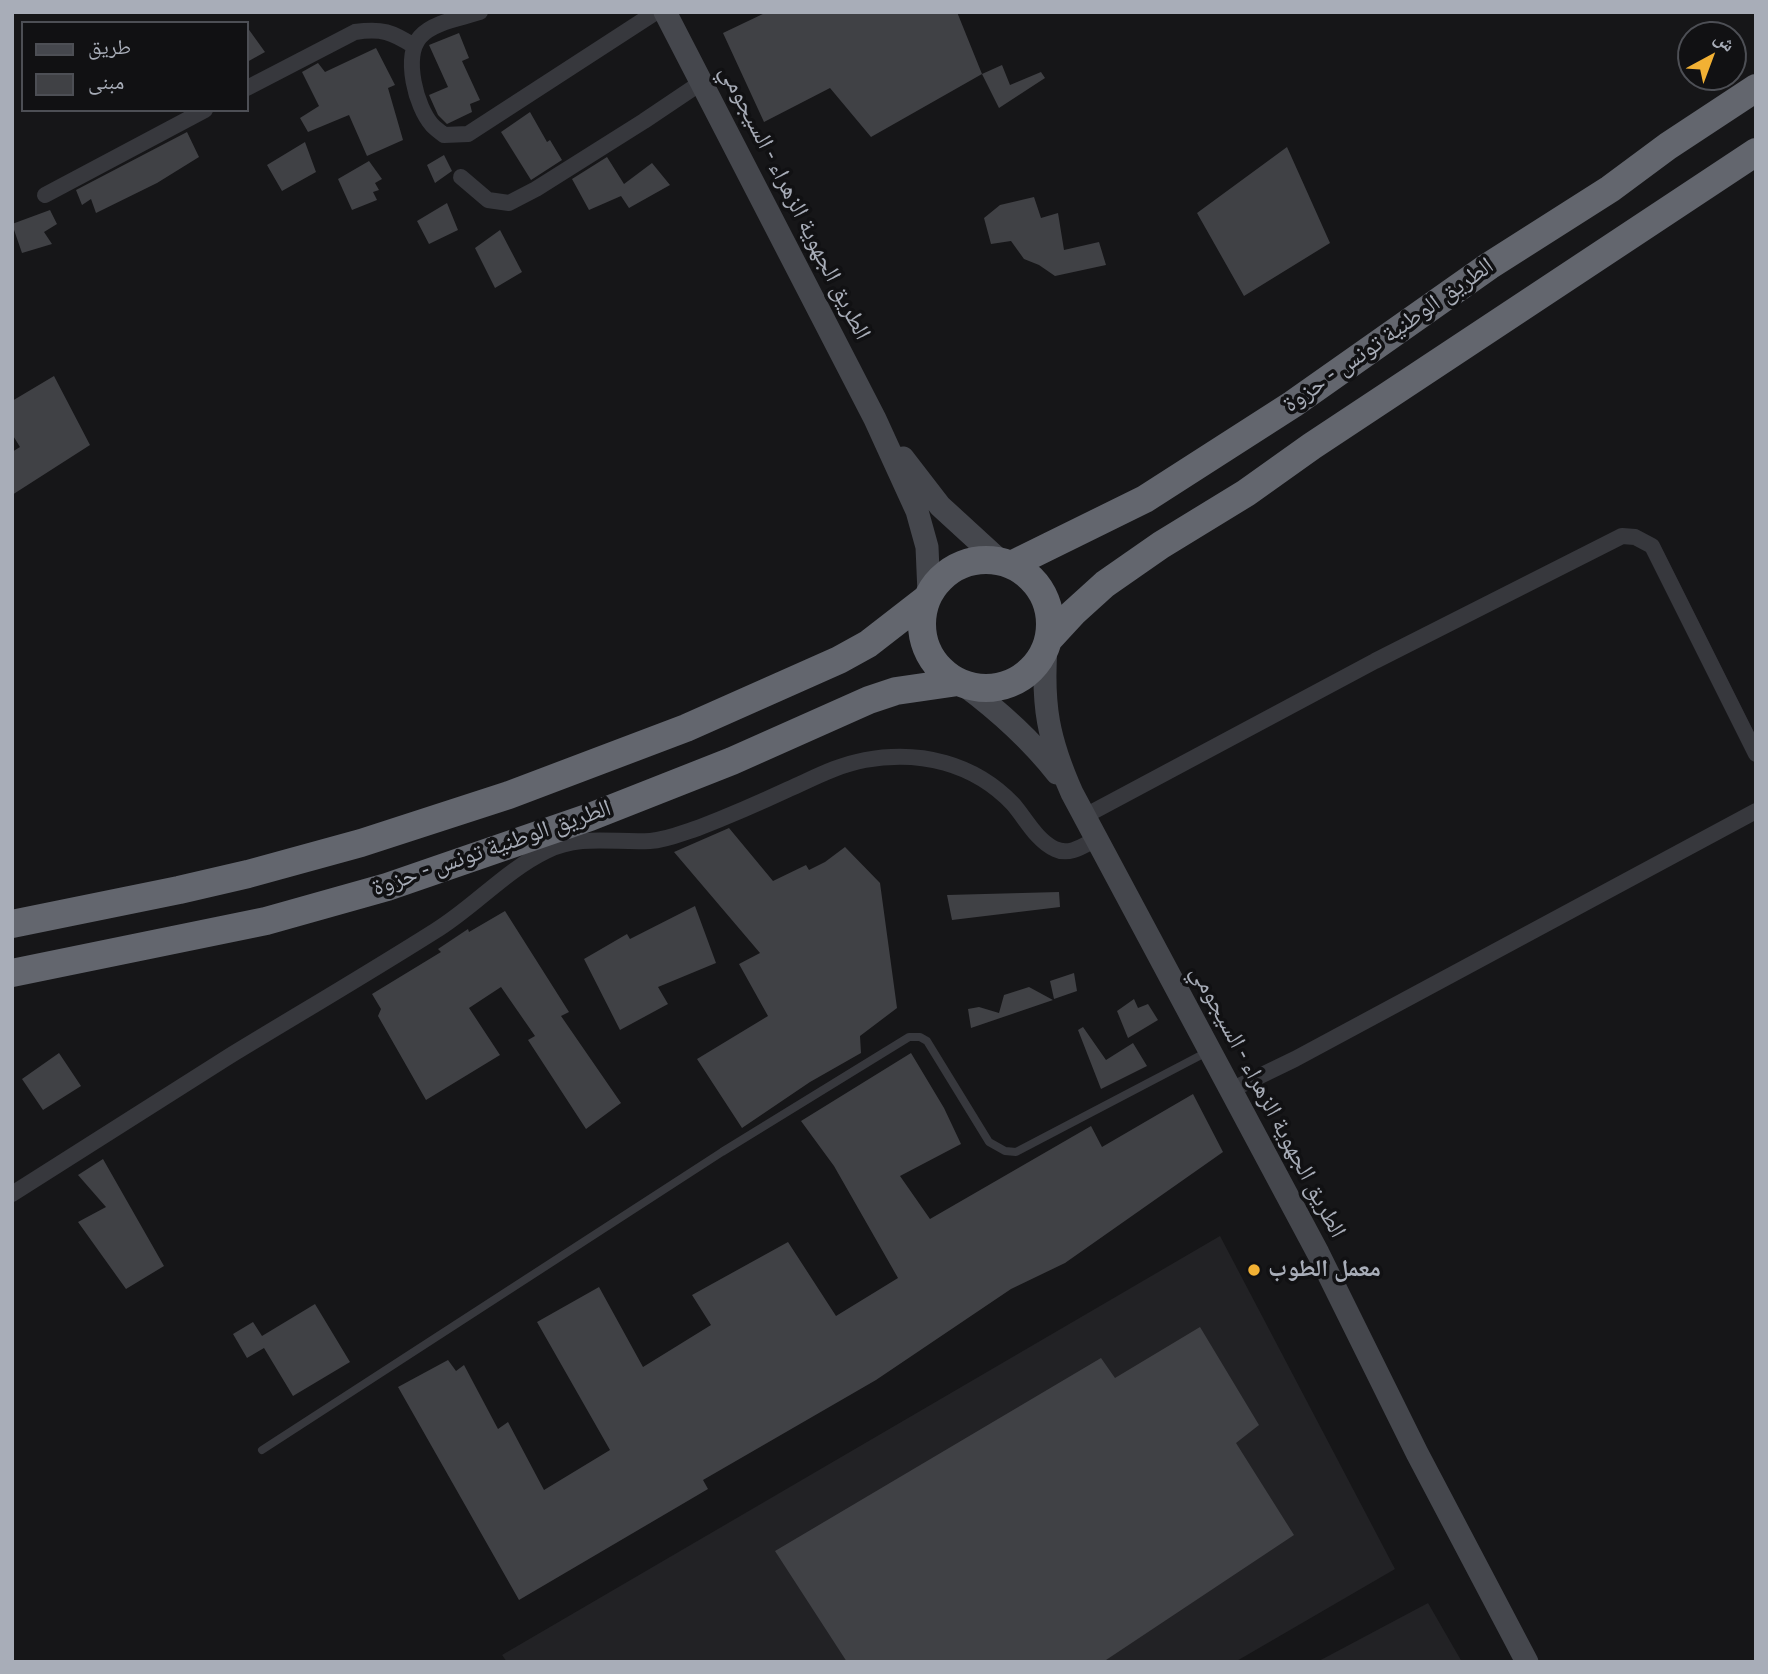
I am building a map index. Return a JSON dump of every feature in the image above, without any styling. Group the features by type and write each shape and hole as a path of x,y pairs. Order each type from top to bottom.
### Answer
{"highway":[{"name":"الطريق الوطنية تونس - حزوة","path":"1005,563 1145,499 1315,389 1489,266 1610,189 1668,146 1756,88"},
{"name":"الطريق الوطنية تونس - حزوة","path":"1047,643 1073,613 1105,584 1161,545 1246,493 1312,446 1756,152"},
{"path":"979,560 1005,563 1030,577 1043,595 1050,617 1047,643 1036,665 1021,678 1003,686 983,688 961,684 942,671 930,656 923,638 921,618 927,596 941,577 959,565 979,560"},
{"name":"الطريق الوطنية تونس - حزوة","path":"12,924 248,874 361,843 509,795 686,727 839,660 868,645 927,596"},
{"name":"الطريق الوطنية تونس - حزوة","path":"12,972 266,921 387,887 601,813 732,761 869,700 896,691 961,684"}],"main road":[{"name":"الطريق الجهوية الزهراء - السيجومي","path":"665,12 875,419 917,511 927,547 927,596"},
{"name":"الطريق الجهوية الزهراء - السيجومي","path":"875,419 940,506 1005,563"},
{"name":"الطريق الجهوية الزهراء - السيجومي","path":"1047,643 1043,685 1047,722 1056,758 1083,817 1318,1252 1417,1453 1527,1662"},
{"name":"الطريق الجهوية الزهراء - السيجومي","path":"961,684 1004,716 1040,752 1072,793"}],"street":[{"path":"480,12 437,26 421,36 414,46 412,64 416,92 431,124 444,135 468,134 656,12"},
{"path":"248,87 355,32 374,29 392,33 414,46"},
{"path":"461,177 488,200 509,203 518,200 702,82"},
{"path":"45,195 201,112"},
{"path":"1083,817 1375,661 1622,536 1635,537 1652,546 1756,754"},
{"path":"12,1194 227,1058 439,929 523,864 568,842 587,839 647,841 669,838 743,810 837,768 865,760 894,757 953,764 975,773 1012,803 1045,843 1055,849 1072,851 1096,839"},
{"path":"1231,1090 1295,1059 1756,811"}],"lane":[{"path":"262,1450 722,1152 909,1037 920,1037 927,1041 989,1142 1005,1152 1016,1152 1210,1051"}],"shaded area":[{"path":"1220,1236 1395,1569 1235,1662 507,1662 502,1655"},
{"path":"1428,1603 1462,1662 1317,1662"}],"building":[{"path":"767,12 957,12 982,74 871,137 830,88 764,122 723,33"},
{"path":"248,28 265,52 248,61"},
{"path":"459,33 469,58 462,61 480,100 470,104 472,112 447,124 438,115 429,95 448,87 429,45"},
{"path":"376,48 395,85 388,88 403,140 367,156 349,115 308,132 300,118 319,106 302,72 318,63 325,72"},
{"path":"1002,65 1010,85 1041,72 1045,78 999,108 982,74"},
{"path":"530,112 547,142 550,140 562,160 531,180 501,132"},
{"path":"187,132 199,157 157,183 96,213 91,199 82,205 76,190"},
{"path":"305,142 316,172 282,191 267,165"},
{"path":"1287,147 1330,243 1244,296 1197,213"},
{"path":"444,155 452,171 435,183 427,165"},
{"path":"607,157 624,184 652,163 670,185 629,208 621,196 589,210 572,179"},
{"path":"369,161 382,179 375,183 379,190 373,192 377,200 352,210 338,179"},
{"path":"1034,197 1041,218 1058,213 1064,250 1099,242 1106,265 1055,276 1024,259 1011,241 991,244 984,218 1000,205"},
{"path":"447,203 458,230 429,244 417,221"},
{"path":"50,210 57,224 44,232 52,244 22,253 12,224"},
{"path":"500,230 522,272 495,288 475,248"},
{"path":"54,376 90,445 12,495 12,452 20,447 12,434 12,401"},
{"path":"729,828 773,881 806,865 809,870 845,847 880,883 897,1008 860,1036 861,1053 810,1082 742,1128 697,1059 768,1016 739,964 760,953 674,852"},
{"path":"1059,892 1060,907 952,920 947,895"},
{"path":"695,906 716,963 658,987 668,1004 620,1030 584,959 627,934 630,939"},
{"path":"505,911 569,1012 561,1016 621,1103 586,1129 528,1040 535,1036 501,987 469,1008 500,1055 426,1100 378,1016 381,1009 372,994 441,952 438,949 468,929 469,932"},
{"path":"1074,973 1077,991 1054,999 1050,981"},
{"path":"1029,987 1053,1000 971,1028 968,1009 979,1007 999,1013 1004,995"},
{"path":"1134,999 1138,1008 1148,1004 1158,1020 1128,1038 1117,1011"},
{"path":"1083,1027 1106,1060 1133,1043 1147,1066 1101,1089 1078,1030"},
{"path":"59,1053 81,1086 43,1110 22,1079"},
{"path":"911,1053 944,1108 961,1144 900,1176 930,1219 1091,1126 1102,1147 1193,1094 1223,1152 1065,1263 1011,1289 876,1380 703,1480 708,1489 519,1600 398,1387 448,1360 456,1371 464,1365 498,1429 508,1422 544,1490 610,1450 537,1322 599,1287 643,1367 711,1325 692,1295 788,1242 836,1316 898,1278 834,1166 801,1121"},
{"path":"103,1159 164,1266 126,1289 78,1222 106,1207 78,1175"},
{"path":"315,1304 350,1362 293,1396 264,1348 247,1358 233,1334 253,1322 262,1336"},
{"path":"1200,1327 1259,1425 1236,1443 1294,1535 1103,1662 847,1662 775,1551 1101,1358 1115,1378"}],"place":[{"name":"معمل الطوب","path":"1254,1270"}]}
